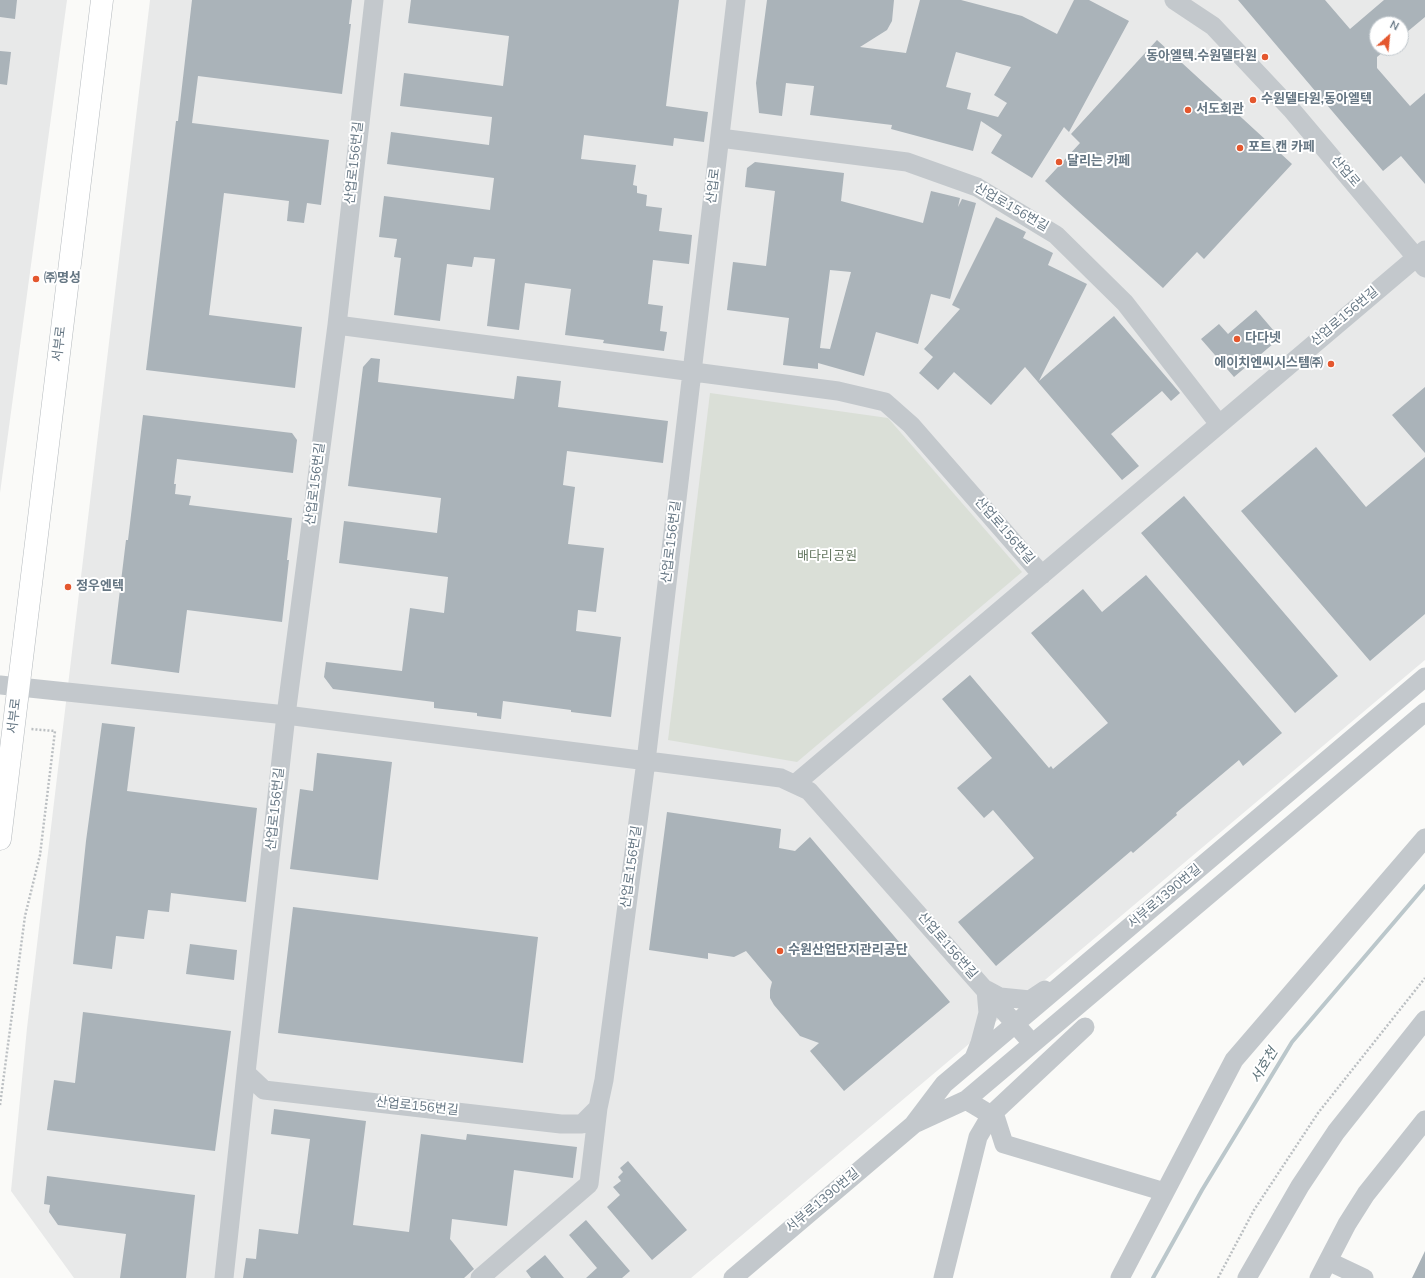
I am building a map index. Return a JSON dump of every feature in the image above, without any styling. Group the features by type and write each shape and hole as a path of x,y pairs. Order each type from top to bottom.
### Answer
{"main road":[{"name":"서부로","path":"0,839 9,687 102,0"}],"street":[{"name":"산업로156번길","path":"374,0 337,325 286,715 246,1073 264,1090 561,1124 582,1124 598,1108 604,1080 646,761 692,372"},
{"name":"산업로","path":"692,372 736,0"},
{"name":"산업로","path":"1174,0 1213,26 1291,109 1422,258"},
{"name":"산업로156번길","path":"720,138 907,162 977,187 1056,235 1125,303 1219,424"},
{"name":"산업로156번길","path":"795,784 1219,424 1422,258"},
{"name":"산업로156번길","path":"337,325 838,391 885,402 912,425 1042,575"},
{"name":"서부로1390번길","path":"733,1278 913,1125 944,1084 1425,677"},
{"path":"9,687 286,715"},
{"name":"서부로1390번길","path":"913,1125 966,1100 1425,712"},
{"name":"산업로156번길","path":"286,715 781,778 795,784 809,791 1032,1043"},
{"path":"1120,1278 1234,1060 1425,838"},
{"path":"986,990 1000,997 1030,1000 1092,958"},
{"path":"972,1060 980,1043 988,1013 986,990"},
{"path":"1247,1278 1300,1186 1336,1132 1425,1020"},
{"path":"943,1278 978,1137 991,1115 1085,1028"},
{"path":"224,1278 246,1073"},
{"path":"966,1100 991,1115 996,1120 1004,1144 1165,1192"},
{"path":"480,1278 589,1184 598,1108"},
{"path":"1319,1278 1346,1224 1366,1194 1425,1120"},
{"path":"1328,1261 1364,1278"}],"path":[{"path":"0,1105 25,916 40,855 55,731"},
{"path":"1218,1278 1254,1210 1318,1113 1425,978"}],"shaded area":[{"path":"0,0 67,0 0,493"},
{"path":"150,0 1425,0 1425,660 691,1278 74,1278 11,1191 27,1028"}],"green space":[{"name":"배다리공원","path":"710,393 888,418 1022,572 797,762 668,740"}],"building":[{"path":"0,0 17,0 15,19 0,17"},
{"path":"192,0 352,0 349,24 351,24 342,94 198,76 192,123 329,140 321,205 307,203 304,223 287,221 289,201 224,193 209,315 302,327 295,388 146,370"},
{"path":"411,0 679,0 666,106 708,112 704,142 674,138 673,146 584,135 581,159 636,165 633,185 637,186 637,193 647,195 646,206 662,208 659,231 692,235 689,264 653,260 648,304 663,306 660,331 667,332 664,351 603,343 604,340 565,335 571,289 525,283 519,330 487,326 495,259 474,257 472,267 447,264 440,321 394,315 401,258 394,257 397,239 379,237 384,196 490,210 494,178 387,164 391,132 489,145 492,117 400,106 404,73 503,86 509,36 408,23"},
{"path":"767,0 894,0 892,21 887,30 860,47 906,53 920,0 961,0 1022,16 1057,34 1074,0 1089,0 1129,21 1069,132 1064,127 1032,178 991,153 1002,135 981,121 973,151 891,129 892,125 810,115 814,86 786,83 782,116 759,113 756,83","holes":["956,52 1011,67 994,95 1007,103 998,117 967,109 971,93 946,87"]},
{"path":"1238,0 1325,0 1350,29 1384,0 1425,0 1425,17 1409,30 1409,16 1369,16 1369,56 1378,56 1377,68 1410,106 1425,93 1425,184 1401,156 1383,171"},
{"path":"1157,40 1292,164 1204,259 1197,252 1163,288 1045,181 1080,143 1071,134"},
{"path":"0,51 11,52 7,85 0,84"},
{"path":"755,162 844,173 841,201 923,223 931,191 960,198 958,207 962,199 976,203 950,299 931,294 918,344 876,332 864,376 818,363 818,369 783,365 789,318 727,310 733,262 766,266 775,191 745,187 747,168","holes":["830,270 851,272 830,349 820,348"]},
{"path":"996,217 1026,232 1023,238 1053,253 1048,265 1087,284 1039,381 1114,316 1180,393 1171,401 1162,391 1111,434 1139,466 1122,480 1025,367 991,405 954,372 938,390 919,373 933,357 924,349 960,309 952,305"},
{"path":"1256,310 1280,338 1234,377 1201,339 1219,324 1228,334"},
{"path":"371,358 380,359 378,382 514,399 517,376 561,381 558,407 668,421 663,463 567,451 563,485 575,487 568,544 604,548 596,612 578,610 576,631 621,637 611,717 503,701 501,719 477,716 477,713 434,708 434,702 333,689 324,677 326,662 402,671 410,608 444,613 448,577 339,563 344,521 437,533 441,498 348,486 363,367"},
{"path":"1425,387 1425,453 1392,415"},
{"path":"143,415 292,433 297,440 293,473 177,459 174,484 176,484 175,494 191,496 189,505 292,518 282,622 187,610 179,673 111,664"},
{"path":"1316,447 1366,507 1425,457 1425,614 1370,661 1241,511"},
{"path":"1184,496 1338,676 1295,713 1141,533"},
{"path":"1146,575 1282,733 1243,766 1239,760 1176,813 1177,815 1133,853 1131,851 996,966 958,922 1034,858 993,810 984,818 957,788 992,758 942,699 970,675 1049,768 1051,766 1053,769 1108,723 1031,633 1083,589 1102,612"},
{"path":"102,723 135,727 127,791 257,808 246,902 171,893 169,912 148,910 144,939 116,936 112,969 73,964 86,841"},
{"path":"317,753 392,762 378,880 290,869 300,789 313,791"},
{"name":"수원산업단지관리공단","path":"667,812 781,829 779,848 795,851 810,837 950,1002 844,1091 810,1051 819,1043 800,1036 774,1005 770,998 772,982 746,951 734,957 708,953 708,959 649,950"},
{"path":"293,907 538,937 523,1063 278,1033"},
{"path":"190,944 237,950 234,980 186,974"},
{"path":"83,1012 231,1031 215,1151 47,1130 54,1080 75,1083"},
{"path":"274,1109 366,1121 353,1225 409,1232 421,1134 466,1140 467,1134 577,1147 573,1178 514,1170 507,1226 452,1219 450,1239 474,1269 464,1278 243,1278 246,1258 256,1259 259,1229 298,1234 310,1139 271,1134"},
{"path":"628,1161 687,1230 652,1260 607,1207 620,1195 613,1187 621,1181 618,1177 623,1172 620,1168"},
{"path":"47,1176 195,1195 186,1278 120,1278 126,1234 58,1225 49,1212 50,1205 44,1204"},
{"path":"586,1220 630,1271 622,1278 586,1278 597,1268 569,1235"},
{"path":"1425,1251 1425,1278 1412,1278"},
{"path":"545,1255 564,1278 531,1278 526,1271"}],"waterway":[{"name":"서호천","path":"1153,1278 1202,1190 1292,1042 1425,886"}],"place":[{"name":"동아엘텍.수원델타원","path":"1265,57"},
{"name":"수원델타원,동아엘텍","path":"1253,100"},
{"name":"서도회관","path":"1188,110"},
{"name":"포트 캔 카페","path":"1240,148"},
{"name":"달리는 카페","path":"1059,162"},
{"name":"㈜명성","path":"36,279"},
{"name":"다다넷","path":"1237,339"},
{"name":"에이치엔씨시스템㈜","path":"1331,364"},
{"name":"정우엔텍","path":"68,587"},
{"name":"수원산업단지관리공단","path":"780,951"}]}
